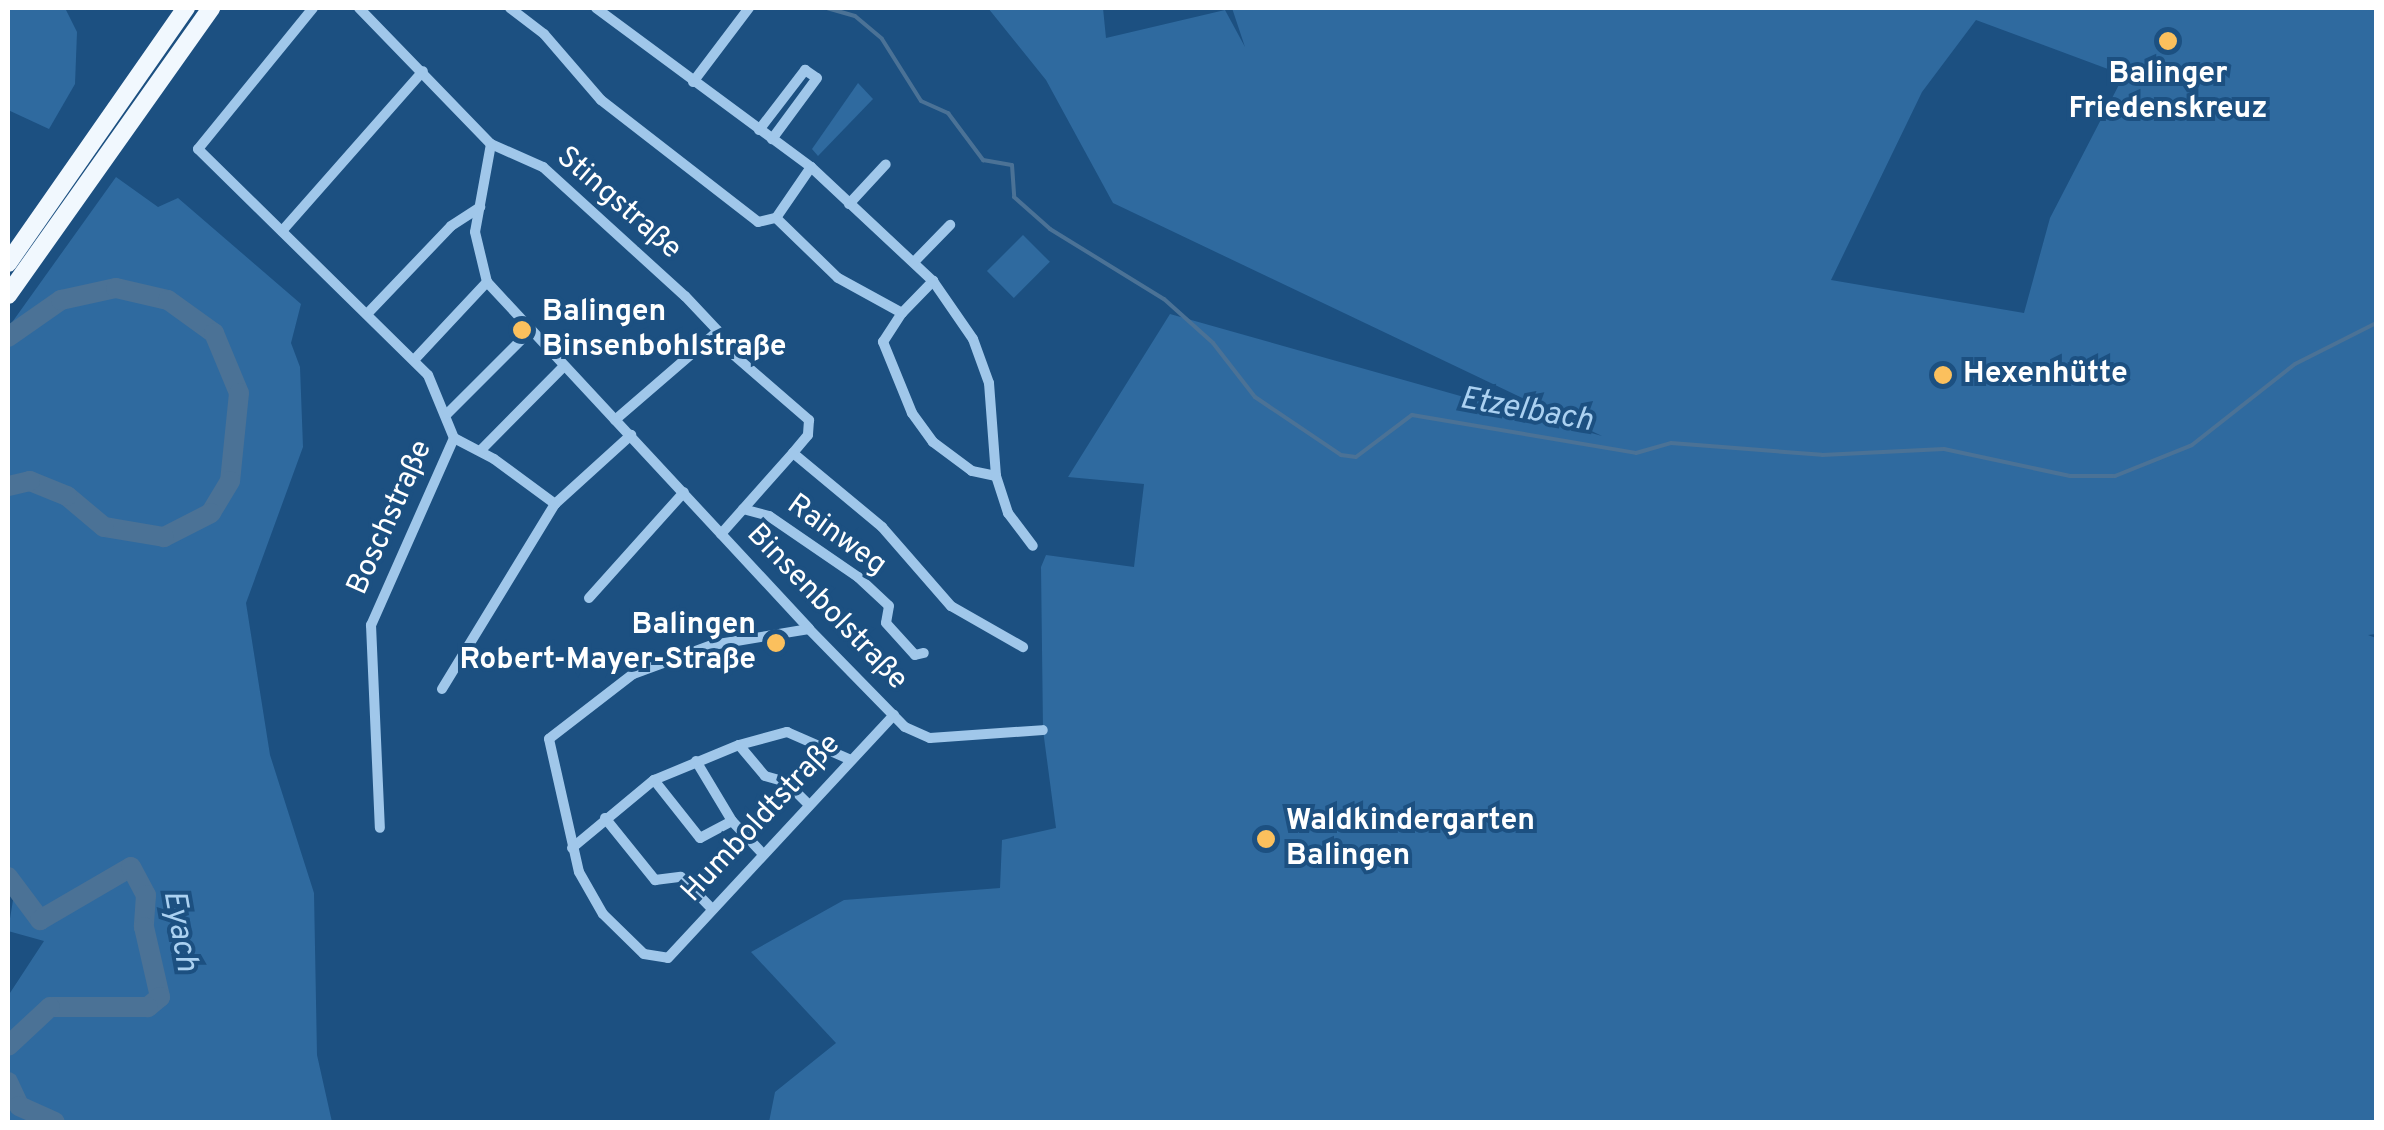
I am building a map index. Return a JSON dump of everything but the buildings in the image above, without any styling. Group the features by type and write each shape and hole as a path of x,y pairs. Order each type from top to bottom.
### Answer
{"highway":[{"path":"8,295 41,232 186,8"},
{"path":"8,264 41,232 210,8"}],"street":[{"name":"Boschstraße","path":"313,8 198,149 414,360 447,414 454,438 370,624 380,828"},
{"name":"Stingstraße","path":"359,8 491,144 543,168 718,331 720,343 809,420 808,435 793,453"},
{"path":"510,8 544,34 601,100 758,222 776,218 811,167"},
{"path":"596,8 811,167 933,280 973,339 989,383 996,476 1008,514 1033,546"},
{"path":"693,82 749,8"},
{"path":"759,130 806,70 816,78 772,139"},
{"path":"282,231 423,71"},
{"path":"414,360 487,282 478,261 480,207 491,144"},
{"path":"849,204 886,164"},
{"path":"368,313 451,226 480,207"},
{"path":"776,218 838,278 902,314"},
{"path":"914,262 950,225"},
{"path":"933,280 883,342 888,366 932,442 972,472 996,476"},
{"name":"Binsenbolstraße","path":"487,282 808,629 894,715 930,738 1043,730"},
{"path":"447,414 531,330"},
{"path":"615,420 718,331"},
{"path":"480,450 564,366"},
{"path":"442,689 479,619 554,504 631,435"},
{"path":"454,438 480,450 554,504"},
{"path":"721,534 793,453 882,527 952,606 1023,646"},
{"path":"588,598 684,492"},
{"name":"Rainweg","path":"743,510 769,516 858,577 889,606 886,623 914,655 924,654"},
{"path":"572,848 549,739 566,721 622,679 672,658 808,629"},
{"name":"Humboldtstraße","path":"572,848 604,914 644,954 668,958 894,715"},
{"path":"572,848 654,780 739,746 787,732 851,760"},
{"path":"739,746 764,776 786,782 809,805"},
{"path":"696,761 732,821 762,854"},
{"path":"654,780 700,838 732,821"},
{"path":"605,818 655,880 681,878 712,908"}],"shaded area":[{"path":"8,8 65,8 77,32 75,84 49,129 8,110"},
{"path":"988,8 1103,8 1106,38 1225,10 1245,47 1232,8 2376,8 2376,634 2368,635 2376,638 2376,1122 769,1122 775,1092 836,1043 751,952 844,900 1000,888 1002,840 1056,828 1043,730 1041,567 1046,555 1134,567 1144,484 1068,477 1170,314 1602,436 1113,203 1046,80","holes":["1976,20 2124,75 2050,218 2024,313 1831,280 1922,92"]},
{"path":"858,83 873,99 818,156 812,149"},
{"path":"116,177 158,207 178,198 301,304 291,343 300,367 303,447 246,603 270,755 314,893 317,1055 332,1122 8,1122 8,996 44,941 8,931 13,900 8,892 8,328"},
{"path":"1023,235 1050,262 1014,298 987,271"}],"waterway":[{"name":"Etzelbach","path":"827,8 855,16 882,39 921,101 948,113 983,160 1012,165 1014,197 1050,229 1164,299 1213,343 1255,397 1341,455 1356,457 1412,415 1636,453 1671,443 1822,455 1944,449 2070,476 2115,476 2192,445 2295,364 2376,323"},
{"name":"Eyach","path":"8,337 61,300 116,288 168,300 214,333 239,393 230,481 211,513 164,537 104,527 67,496 30,481 8,486"},
{"name":"Eyach","path":"8,877 40,920 131,867 146,895 144,927 160,997 148,1007 50,1007 8,1046"},
{"name":"Eyach","path":"8,1082 19,1106 55,1122"}],"place":[{"name":"Balinger Friedenskreuz","path":"2168,41"},
{"name":"Balingen Binsenbohlstraße","path":"522,330"},
{"name":"Hexenhütte","path":"1943,375"},
{"name":"Balingen Robert-Mayer-Straße","path":"776,643"},
{"name":"Waldkindergarten Balingen","path":"1266,839"}]}
